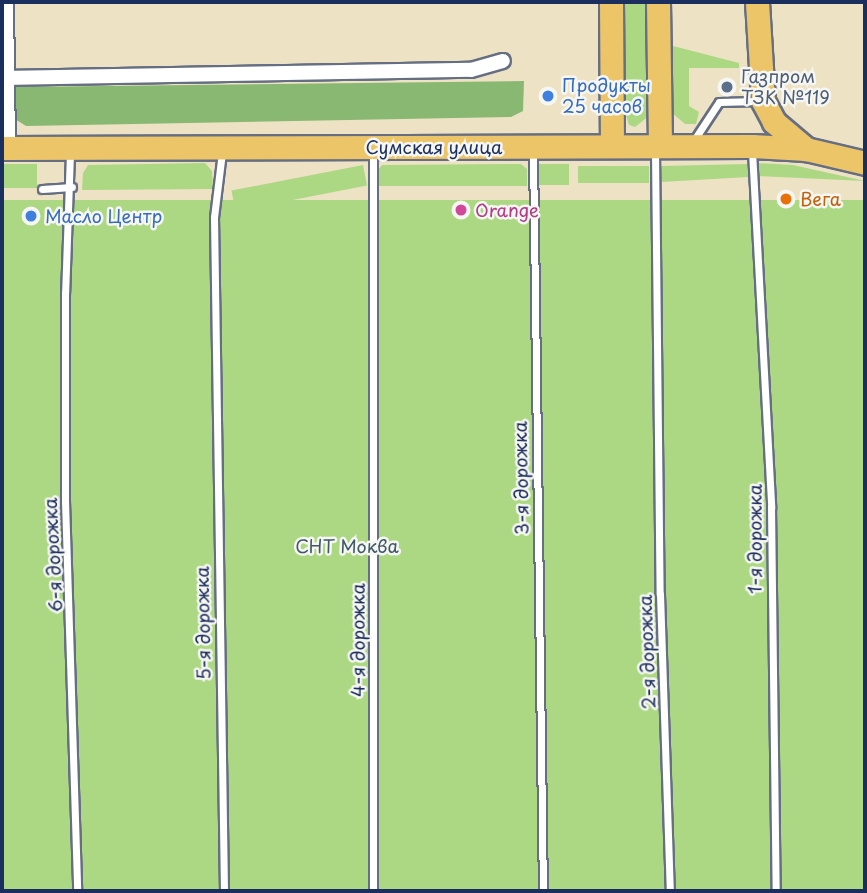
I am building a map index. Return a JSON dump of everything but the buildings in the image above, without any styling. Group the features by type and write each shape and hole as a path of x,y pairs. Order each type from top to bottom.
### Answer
{"main road":[{"path":"611,2 612,146"},
{"path":"658,2 658,147"},
{"path":"758,4 763,101 774,122 806,149"},
{"name":"Сумская улица","path":"5,148 752,146 806,149 865,163"}],"street":[{"path":"5,148 6,2"},
{"path":"4,78 471,70 503,61"}],"lane":[{"path":"683,146 700,134 719,102 763,101"},
{"name":"1-я дорожка","path":"752,146 769,454 776,891"},
{"name":"3-я дорожка","path":"533,147 544,751 543,891"},
{"name":"2-я дорожка","path":"658,147 657,411 670,891"},
{"name":"6-я дорожка","path":"70,148 72,187 68,217 65,501 77,891"},
{"name":"5-я дорожка","path":"222,148 214,218 224,891"},
{"name":"4-я дорожка","path":"373,148 373,891"},
{"path":"42,188 72,187"}],"green space":[{"path":"624,2 650,2 650,115 635,127 629,125 625,112"},
{"path":"673,46 739,63 739,68 689,68 689,106 699,112 696,124 685,124 672,113 667,73"},
{"path":"524,81 523,111 511,117 26,126 15,119 13,112 14,87"},
{"path":"205,163 212,171 213,189 82,190 83,173 88,165"},
{"path":"756,163 793,165 865,181 757,176"},
{"path":"2,164 37,164 37,188 2,188"},
{"path":"521,164 527,169 527,186 378,186 378,170 382,165"},
{"path":"538,164 569,164 569,185 538,185"},
{"path":"748,164 748,177 661,182 660,166"},
{"path":"363,165 367,186 235,211 231,191"},
{"path":"578,166 649,166 649,183 578,183"},
{"name":"СНТ Моква","path":"2,200 865,200 865,891 2,891"}],"place":[{"name":"Газпром ТЗК №119","path":"727,87"},
{"name":"Продукты 25 часов","path":"548,96"},
{"name":"Вега","path":"786,199"},
{"name":"Orange","path":"461,210"},
{"name":"Масло Центр","path":"31,216"}]}
